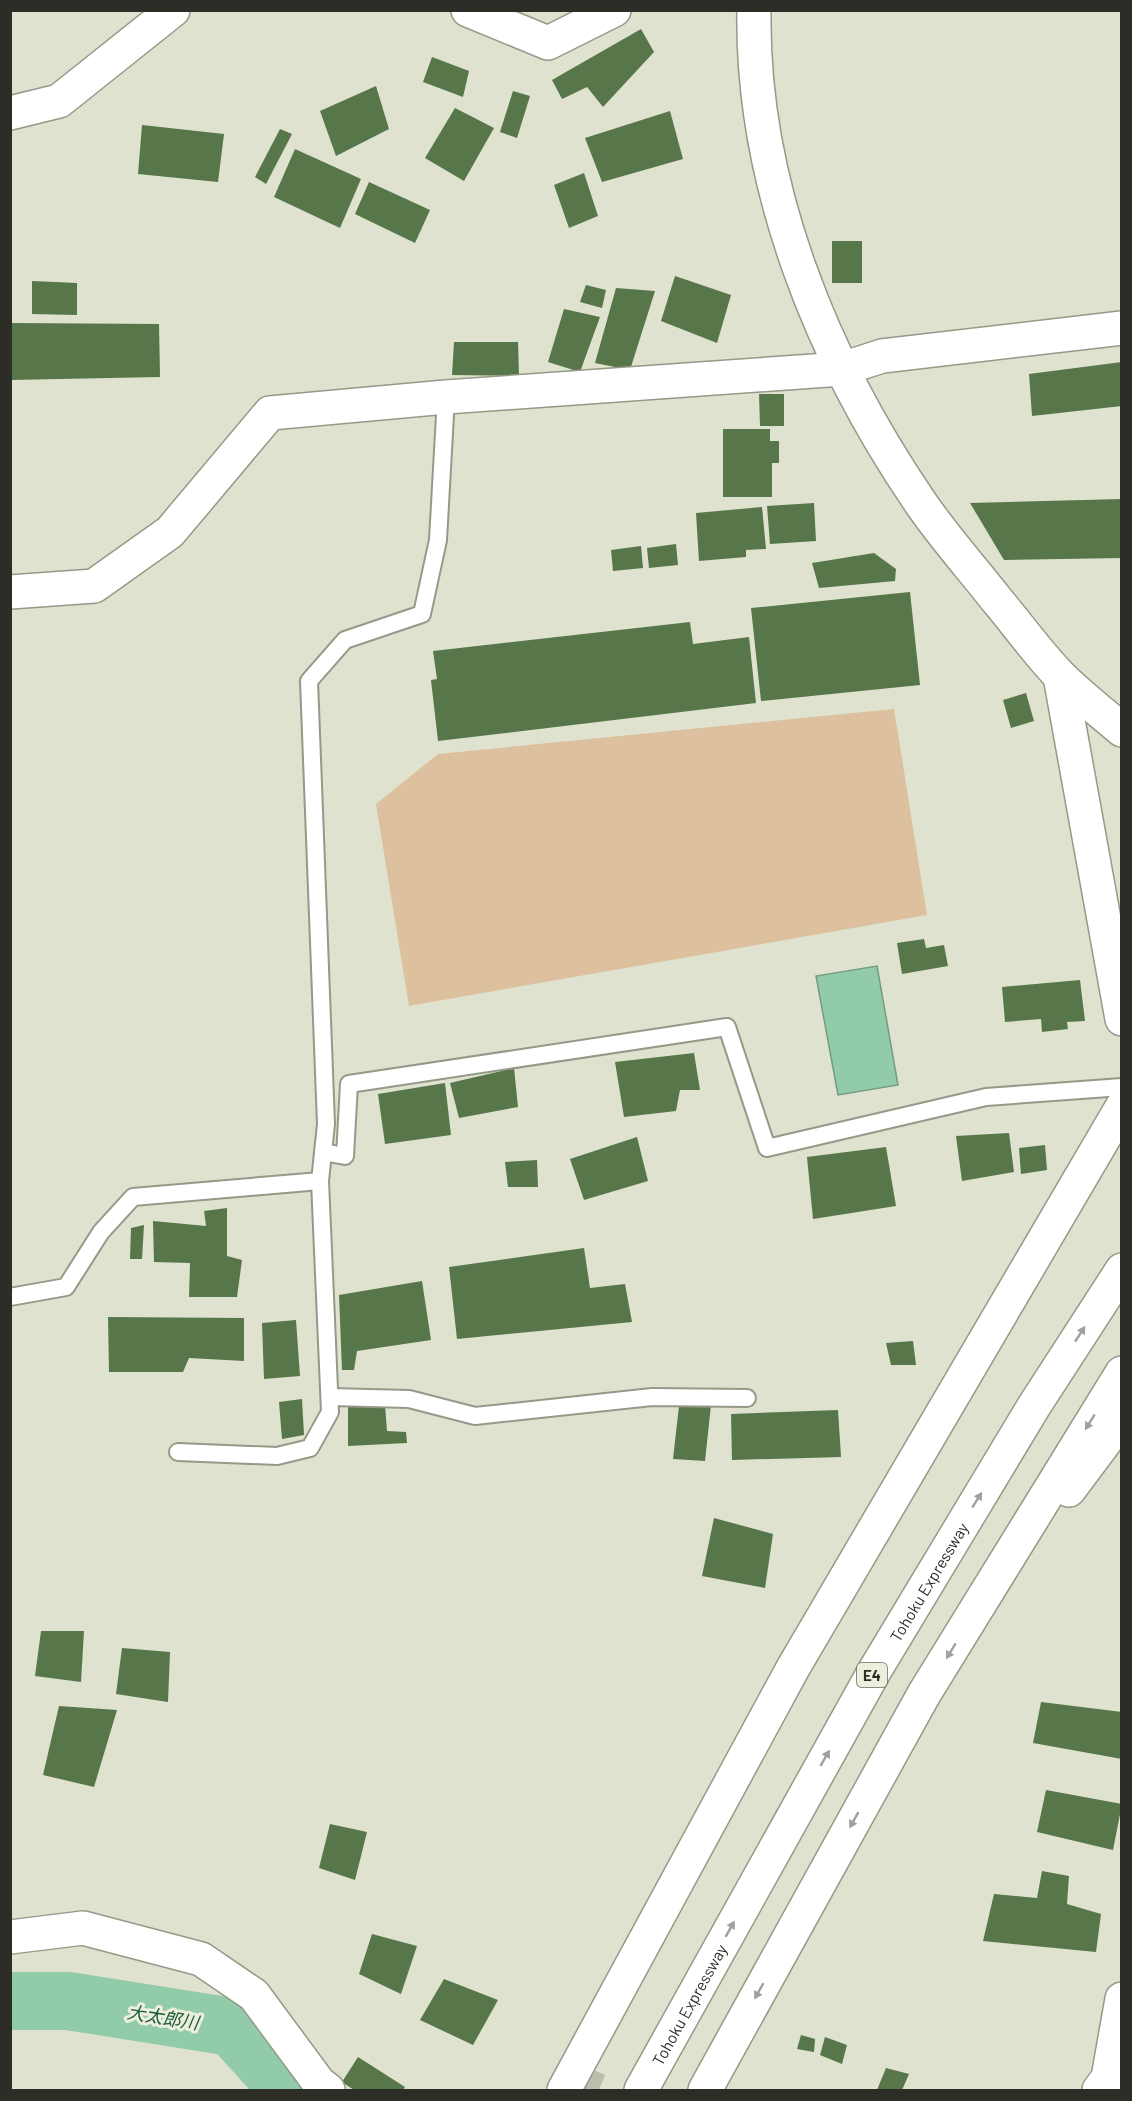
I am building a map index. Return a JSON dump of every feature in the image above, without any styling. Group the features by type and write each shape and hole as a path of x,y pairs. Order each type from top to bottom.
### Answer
{"main road":[{"path":"10,113 59,101 173,10"},
{"path":"468,10 548,43 614,10"},
{"path":"754,10 753,54 767,142 788,238 842,369 881,441 921,504 1060,676 1122,730"},
{"path":"10,592 94,586 170,532 270,413 446,397 842,369 882,356 1122,328"},
{"path":"1060,676 1122,1019"},
{"path":"566,2086 793,1668 1122,1107"},
{"name":"Tohoku Expressway","path":"641,2091 891,1642 1028,1416 1122,1270"},
{"path":"705,2091 913,1714 1122,1373"},
{"path":"981,1601 1122,1419"},
{"path":"10,1937 83,1928 201,1959 254,1995 319,2083 328,2091"},
{"path":"1110,2082 1122,1999"}],"lane":[{"path":"178,1452 277,1456 310,1448 330,1412 320,1181 326,1124 309,681 345,640 422,614 438,540 446,397"},
{"path":"323,1152 345,1156 349,1084 727,1027 767,1148 986,1098 1122,1087"},
{"path":"10,1297 66,1287 101,1232 133,1197 320,1181"},
{"path":"330,1397 409,1399 475,1416 652,1397 747,1398"}],"shaded area":[{"path":"894,709 927,915 409,1006 376,804 438,754"},
{"path":"877,966 898,1085 838,1095 816,976"}],"building":[{"path":"641,29 654,52 603,107 587,87 562,99 552,80"},
{"path":"432,57 469,71 463,97 423,82"},
{"path":"376,86 389,129 336,156 320,111"},
{"path":"513,91 530,96 517,138 500,132"},
{"path":"455,108 494,128 464,181 425,158"},
{"path":"670,111 683,159 602,182 585,138"},
{"path":"142,125 224,134 218,182 138,174"},
{"path":"280,129 292,134 266,184 255,177"},
{"path":"295,149 361,179 340,228 274,197"},
{"path":"584,173 598,216 569,228 554,185"},
{"path":"369,182 430,210 415,243 355,214"},
{"path":"832,241 862,241 862,283 832,283"},
{"path":"675,276 731,295 717,343 661,321"},
{"path":"32,281 77,283 77,315 32,314"},
{"path":"586,285 606,290 602,308 580,302"},
{"path":"616,288 655,291 630,370 595,363"},
{"path":"564,309 600,317 580,372 548,362"},
{"path":"10,323 159,324 160,377 10,380"},
{"path":"454,342 518,342 519,376 452,375"},
{"path":"1122,362 1122,406 1032,416 1029,374"},
{"path":"759,394 784,394 784,426 760,426"},
{"path":"723,429 770,429 770,441 779,441 779,463 772,463 772,497 723,497"},
{"path":"1122,499 1122,558 1004,560 970,503"},
{"path":"814,503 816,541 770,544 767,506"},
{"path":"762,507 766,549 746,550 746,557 699,561 696,513"},
{"path":"676,544 678,565 649,568 647,548"},
{"path":"641,546 643,568 613,571 611,550"},
{"path":"874,553 896,569 895,581 819,588 812,563"},
{"path":"910,592 920,685 761,701 751,608"},
{"path":"690,622 693,644 749,637 756,703 438,741 431,680 437,679 433,651"},
{"path":"1026,693 1034,721 1011,728 1003,700"},
{"path":"924,939 926,948 944,945 948,966 902,974 897,943"},
{"path":"1080,980 1085,1021 1067,1022 1068,1029 1042,1032 1041,1019 1005,1022 1002,987"},
{"path":"694,1053 700,1090 680,1090 676,1111 624,1117 615,1062"},
{"path":"514,1068 518,1107 459,1118 450,1083"},
{"path":"445,1083 451,1135 385,1144 378,1094"},
{"path":"1009,1133 1014,1172 962,1181 956,1136"},
{"path":"637,1137 648,1181 584,1200 570,1159"},
{"path":"1045,1145 1047,1170 1021,1174 1019,1148"},
{"path":"886,1147 896,1206 813,1219 807,1157"},
{"path":"537,1160 538,1187 508,1187 505,1162"},
{"path":"227,1208 227,1256 242,1260 237,1297 189,1297 190,1263 154,1262 153,1221 206,1226 204,1211"},
{"path":"144,1225 142,1259 130,1259 131,1228"},
{"path":"584,1248 590,1288 625,1284 632,1322 457,1339 449,1267"},
{"path":"422,1281 431,1340 357,1351 354,1370 342,1370 339,1295"},
{"path":"108,1317 244,1318 244,1361 189,1358 183,1372 109,1372"},
{"path":"296,1320 300,1376 264,1379 262,1323"},
{"path":"913,1341 916,1365 891,1365 886,1343"},
{"path":"302,1399 304,1435 282,1439 279,1402"},
{"path":"348,1405 385,1405 387,1431 406,1432 407,1443 348,1446"},
{"path":"711,1405 705,1461 673,1459 679,1406"},
{"path":"838,1410 841,1457 732,1460 731,1414"},
{"path":"714,1518 773,1534 765,1588 702,1576"},
{"path":"41,1631 84,1631 81,1682 35,1676"},
{"path":"122,1648 170,1652 168,1702 116,1694"},
{"path":"1041,1702 1122,1712 1122,1759 1033,1743"},
{"path":"59,1706 117,1710 94,1787 43,1775"},
{"path":"1046,1790 1122,1804 1113,1850 1037,1832"},
{"path":"330,1824 367,1832 355,1880 319,1868"},
{"path":"1042,1871 1069,1876 1067,1904 1101,1914 1096,1952 983,1941 994,1894 1037,1898"},
{"path":"372,1934 417,1946 401,1994 359,1974"},
{"path":"444,1979 498,2000 473,2045 420,2020"},
{"path":"801,2035 815,2039 814,2052 797,2049"},
{"path":"825,2037 847,2045 842,2064 820,2055"},
{"path":"358,2057 405,2087 403,2090 354,2090 342,2082"},
{"path":"886,2068 909,2074 902,2090 877,2090"}],"waterway":[{"name":"大太郎川","path":"10,2001 68,2001 232,2027 289,2090"}],"tunnel":[{"path":"584,2084 599,2090"}]}
